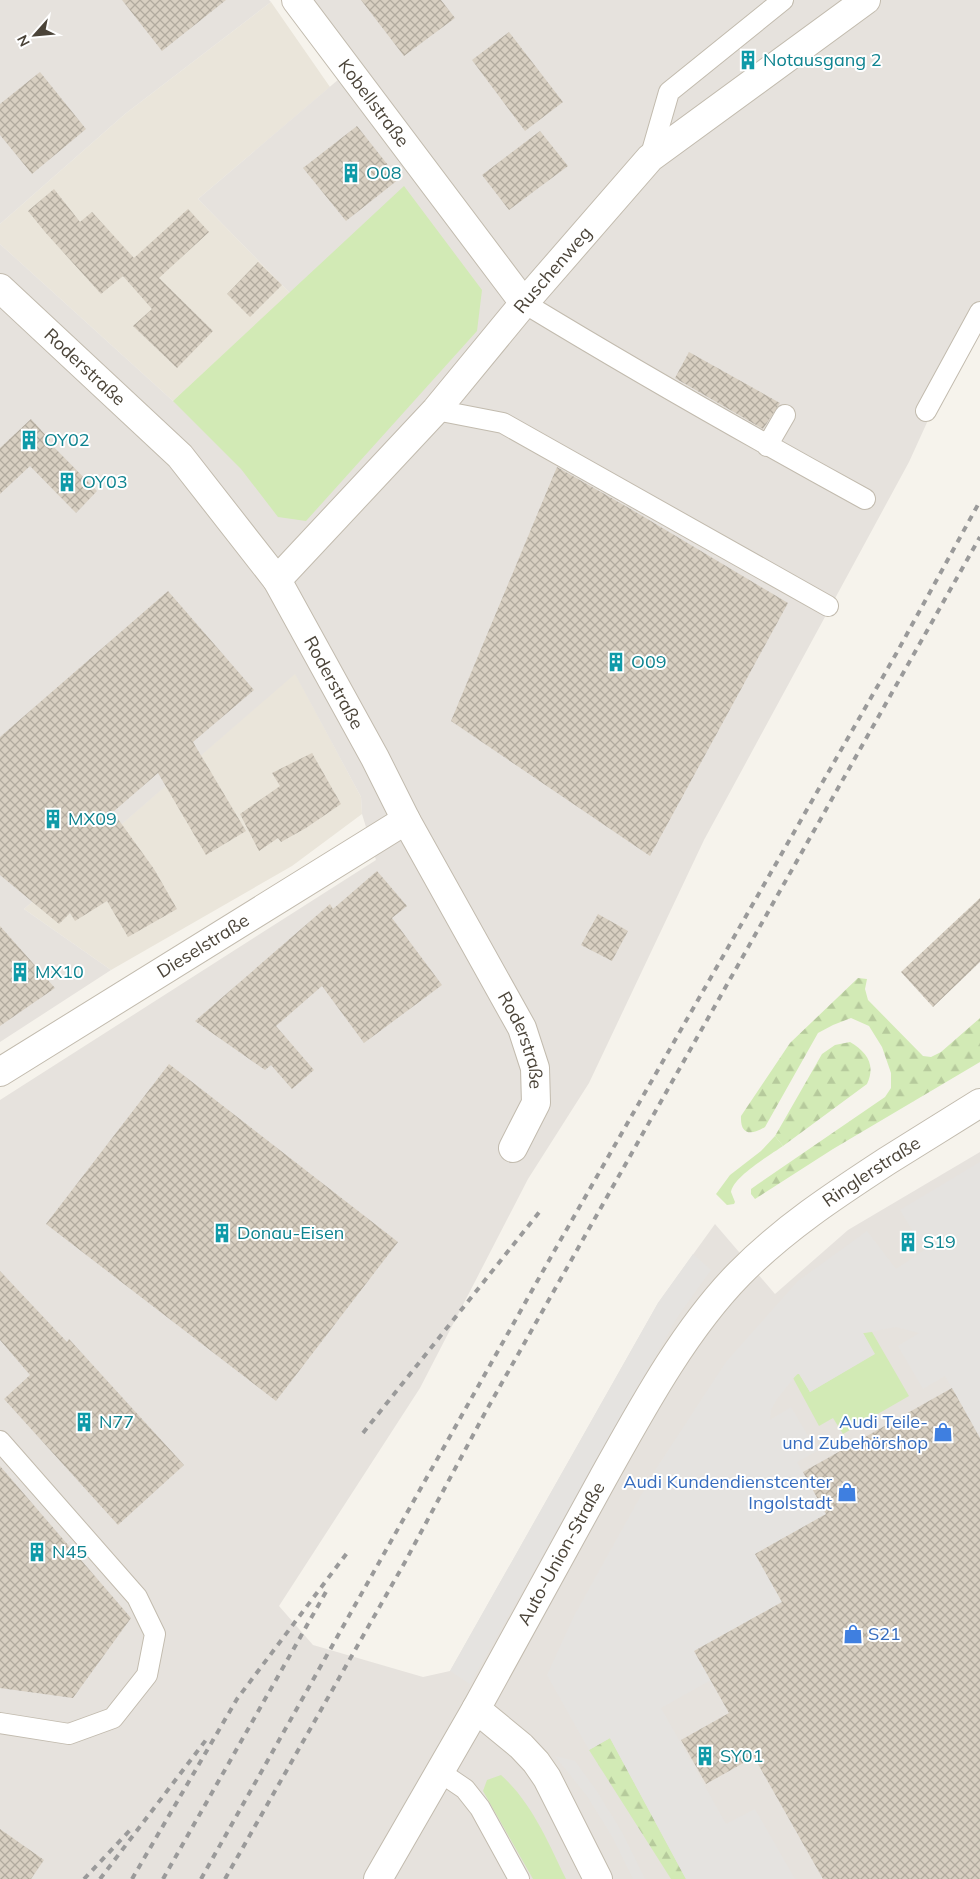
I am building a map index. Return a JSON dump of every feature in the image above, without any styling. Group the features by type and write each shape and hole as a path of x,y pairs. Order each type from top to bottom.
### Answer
{"street":[{"name":"Kobellstraße","path":"296,0 524,303"},
{"name":"Ruschenweg","path":"277,580 436,410 524,303 650,158 866,0"},
{"name":"Roderstraße","path":"0,288 180,456 277,580 375,758 406,820 522,1028 534,1068 536,1103 513,1148"},
{"name":"Dieselstraße","path":"0,1072 406,820"},
{"name":"Ringlerstraße","path":"768,1246 842,1191 980,1103"},
{"name":"Auto-Union-Straße","path":"378,1879 476,1709 646,1401 686,1340 712,1306 738,1274 768,1246"},
{"path":"476,1709 521,1746 536,1762 547,1778 598,1879"}],"lane":[{"path":"650,158 669,92 783,0"},
{"path":"524,303 767,446 865,499"},
{"path":"926,411 980,312"},
{"path":"436,410 503,423 828,606"},
{"path":"767,446 785,415"},
{"path":"0,1441 138,1597 155,1634 147,1675 113,1718 69,1734 0,1723"},
{"path":"440,1772 465,1789 480,1808 520,1879"}],"shaded area":[{"path":"0,0 269,0 271,2 125,114 0,224"},
{"path":"312,0 980,0 980,306 909,462 704,840 589,1083 528,1179 420,1388 279,1606 313,1645 423,1677 450,1671 658,1303 715,1224 775,1294 848,1230 980,1152 980,1879 0,1879 0,1100 376,860 362,814 361,797 295,674 24,909 111,970 0,1042 0,244 173,401 290,293 198,199 359,62"},
{"path":"271,2 330,87 198,199 290,293 173,401 0,244 0,224 125,114"},
{"path":"295,673 361,797 362,814 292,866 111,970 24,909"},
{"path":"980,1162 980,1431 977,1433 945,1376 923,1389 898,1346 919,1333 896,1327 863,1333 875,1354 810,1392 799,1374 797,1374 777,1399 771,1410 770,1420 791,1407 817,1451 797,1462 826,1514 755,1554 782,1602 694,1651 711,1680 661,1708 726,1824 755,1809 795,1879 686,1879 610,1738 589,1750 547,1675 574,1616 654,1472 726,1362 798,1281 867,1231 896,1269 924,1250 900,1210"},
{"path":"693,1254 711,1270 678,1316 470,1684 450,1671 658,1303"},
{"path":"555,1756 575,1761 596,1790 622,1832 645,1879 633,1879 613,1838 587,1796"}],"green space":[{"path":"404,186 482,290 477,331 306,521 278,517 241,469 173,401"},
{"path":"858,978 867,979 865,989 868,1000 923,1056 931,1057 941,1052 980,1018 980,1062 833,1149 755,1199 751,1194 751,1189 885,1097 891,1088 891,1073 882,1047 869,1026 851,1018 818,1033 765,1127 748,1132 742,1127 741,1116 790,1043"},
{"path":"850,1042 861,1050 868,1060 871,1071 867,1084 783,1146 775,1136 822,1054 835,1045"},
{"path":"775,1136 783,1146 738,1180 731,1192 735,1202 734,1204 727,1205 716,1194 730,1175 761,1151"},
{"path":"872,1332 909,1396 843,1434 833,1418 819,1426 793,1378 799,1373 810,1392 874,1354 863,1333"},
{"path":"610,1738 686,1879 671,1879 589,1750"},
{"path":"501,1775 530,1810 546,1837 566,1879 533,1879 483,1791 487,1780"}],"building":[{"path":"122,0 226,0 162,51"},
{"path":"361,0 441,0 455,18 404,56"},
{"path":"509,32 563,102 525,131 472,60"},
{"path":"40,72 86,129 32,174 0,135 0,104"},
{"name":"O08","path":"357,126 399,179 346,221 303,168"},
{"path":"540,131 568,166 509,210 482,175"},
{"path":"54,189 80,222 92,212 134,258 188,209 209,232 159,278 213,331 177,368 133,326 152,309 123,276 101,294 28,211"},
{"path":"258,262 282,285 250,317 227,294"},
{"path":"689,352 780,403 763,429 675,378"},
{"path":"31,419 50,440 48,441 97,491 76,513 30,466 0,494 0,448"},
{"name":"O09","path":"557,467 788,603 650,856 451,721"},
{"name":"MX09","path":"168,591 254,690 193,742 246,831 206,855 158,773 113,812 154,869 177,909 128,937 107,901 75,921 70,913 59,924 0,875 0,737"},
{"path":"312,753 341,804 306,828 281,842 278,838 259,851 240,814 280,786 272,773"},
{"path":"377,871 407,906 392,918 442,985 364,1043 322,986 276,1026 314,1070 292,1089 271,1065 265,1070 195,1021 330,904 333,909"},
{"path":"980,898 980,962 933,1007 901,972"},
{"path":"598,914 628,931 612,961 581,945"},
{"name":"MX10","path":"0,926 55,988 0,1026"},
{"name":"Donau-Eisen","path":"169,1064 398,1242 276,1401 46,1224"},
{"name":"N77","path":"0,1271 67,1342 69,1339 184,1465 118,1525 4,1399 30,1375 0,1340"},
{"name":"S21","path":"952,1388 980,1438 980,1879 823,1879 754,1757 706,1784 681,1740 729,1713 694,1651 782,1602 755,1554 826,1514 803,1472"},
{"name":"N45","path":"0,1466 131,1618 73,1698 0,1688"},
{"path":"0,1829 44,1860 31,1879 0,1879"}],"railway":[{"path":"201,1879 552,1255 896,654 980,501"},
{"path":"225,1879 405,1562 486,1411 980,537"},
{"path":"363,1433 541,1210"},
{"path":"132,1879 237,1699 347,1553"},
{"path":"163,1879 327,1590"},
{"path":"100,1879 209,1736"},
{"path":"84,1879 132,1828"}],"place":[{"name":"Notausgang 2","path":"748,60"},
{"name":"O08","path":"351,173"},
{"name":"OY02","path":"29,440"},
{"name":"OY03","path":"67,482"},
{"name":"O09","path":"616,662"},
{"name":"MX09","path":"53,819"},
{"name":"MX10","path":"20,972"},
{"name":"Donau-Eisen","path":"222,1233"},
{"name":"S19","path":"908,1242"},
{"name":"N77","path":"84,1422"},
{"name":"Audi Teile- und Zubehörshop","path":"943,1432"},
{"name":"Audi Kundendienstcenter Ingolstadt","path":"847,1492"},
{"name":"N45","path":"37,1552"},
{"name":"S21","path":"853,1634"},
{"name":"SY01","path":"705,1756"}]}
